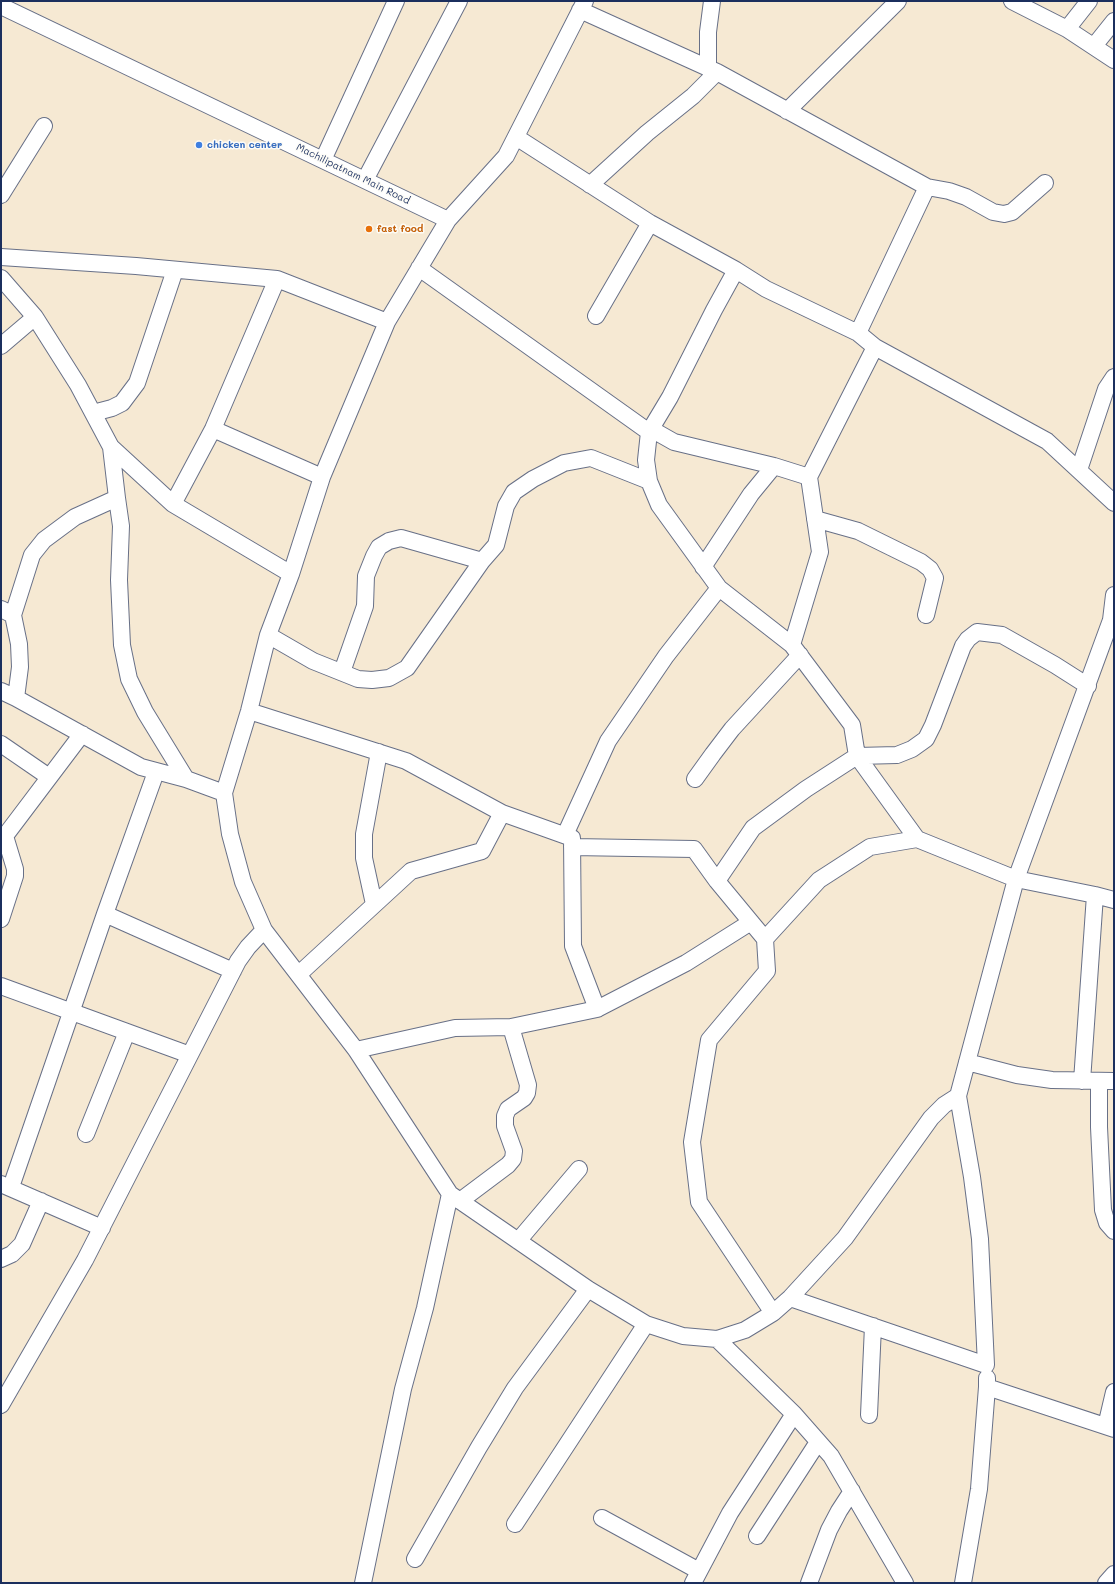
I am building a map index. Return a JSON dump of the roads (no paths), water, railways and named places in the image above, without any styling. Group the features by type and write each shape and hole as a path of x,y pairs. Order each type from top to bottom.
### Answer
{"street":[{"path":"323,160 396,1"},
{"path":"365,180 459,1"},
{"path":"590,185 623,154 693,96 712,70 708,32 712,1"},
{"path":"787,111 898,1"},
{"path":"1012,1 1067,29 1114,60"},
{"path":"1067,29 1089,1"},
{"name":"Machilipatnam Main Road","path":"1,6 448,220"},
{"path":"958,1096 944,1105 931,1118 845,1238 790,1298 773,1313 744,1330 717,1339 683,1336 646,1324 588,1289 455,1197 356,1050 264,930 243,882 230,834 224,794 249,711 268,635 291,574 322,477 387,322 448,220 506,156 583,6 712,70 927,187 949,191 966,197 993,212 1004,214 1012,212 1045,183"},
{"path":"1094,46 1114,21"},
{"path":"1,194 44,126"},
{"path":"516,137 650,223 736,270 766,289 858,333 875,347 1047,441 1113,499"},
{"path":"858,333 927,187"},
{"path":"596,316 650,223"},
{"path":"1,257 277,279 387,322"},
{"path":"419,268 650,431 674,442 774,466 808,477"},
{"path":"93,413 112,408 122,403 137,383 175,270"},
{"path":"736,270 670,397 650,431 646,460 649,481 659,505 719,588 796,650 852,725 857,756 917,839"},
{"path":"1,278 35,317 78,385 111,447 173,504 291,574"},
{"path":"173,504 213,429 277,279"},
{"path":"1,346 35,317"},
{"path":"695,779 732,729 796,650 820,552 808,477 875,347"},
{"path":"1079,470 1106,389 1114,377"},
{"path":"213,429 322,477"},
{"path":"111,447 121,526 119,580 122,645 128,679 145,712 186,779"},
{"path":"268,635 314,661 358,679 372,680 389,678 407,668 482,561 496,545 506,506 514,492 533,479 564,463 591,458 649,481"},
{"path":"703,567 751,494 774,466"},
{"path":"16,698 20,667 19,644 7,612 32,555 44,540 74,517 117,498"},
{"path":"815,519 858,531 921,562 930,569 935,578 926,615"},
{"path":"342,672 365,606 366,576 379,547 389,541 401,538 482,561"},
{"path":"597,1009 573,946 568,841 608,741 666,656 719,588"},
{"path":"963,1583 979,1489 987,1387 980,1239 972,1177 958,1096 1016,879 1113,621 1114,595"},
{"path":"717,881 753,828 806,789 857,756 897,755 912,749 926,739 933,725 963,646 968,639 977,632 1002,635 1055,665 1088,686"},
{"path":"1,691 141,767 186,779 224,794"},
{"path":"249,711 406,760 502,813 568,841 694,849 717,881 765,939 767,971 709,1040 692,1142 699,1202 773,1313"},
{"path":"1,919 15,869 3,836 82,734"},
{"path":"1,744 49,777"},
{"path":"374,904 364,858 364,834 379,752"},
{"path":"102,1228 6,1185 72,1012 156,772"},
{"path":"299,974 411,871 482,851 502,813"},
{"path":"765,939 819,880 870,847 917,839 1016,879 1114,900"},
{"path":"1082,1081 1095,895"},
{"path":"106,914 233,971"},
{"path":"356,1050 455,1028 511,1027 597,1009 686,963 751,922"},
{"path":"3,1398 85,1260 238,961 248,947 264,930"},
{"path":"1,986 190,1055"},
{"path":"363,1583 403,1389 455,1197 508,1166 513,1159 514,1151 505,1126 505,1116 508,1109 524,1098 528,1093 528,1085 511,1027"},
{"path":"86,1134 127,1032"},
{"path":"967,1062 1017,1075 1052,1080 1106,1081 1099,1127 1103,1210 1107,1223 1114,1230"},
{"path":"518,1241 579,1169"},
{"path":"1,1259 12,1254 22,1244 41,1201"},
{"path":"415,1559 479,1447 515,1388 588,1289"},
{"path":"790,1298 986,1364"},
{"path":"515,1524 646,1324"},
{"path":"869,1415 873,1326"},
{"path":"717,1339 794,1414 831,1456 905,1583"},
{"path":"987,1387 1110,1428 1114,1392"},
{"path":"602,1518 696,1577 730,1513 794,1414"},
{"path":"757,1536 818,1442"},
{"path":"809,1583 829,1530 839,1511 852,1492"},
{"path":"1106,1583 1114,1574"}],"place":[{"name":"chicken center","path":"199,145"},
{"name":"fast food","path":"369,229"}]}
